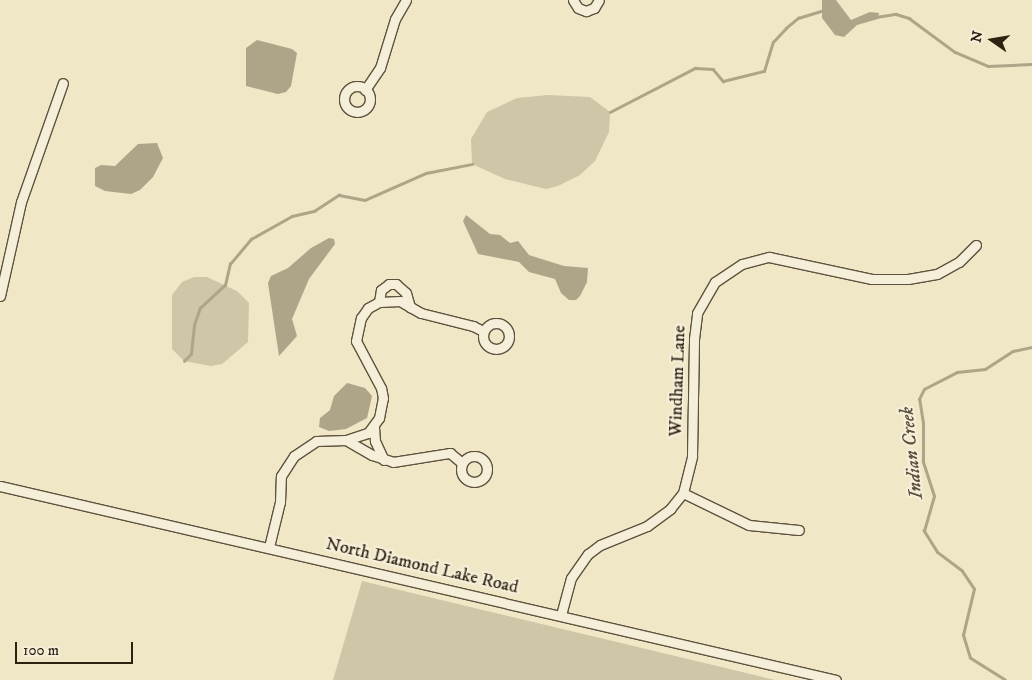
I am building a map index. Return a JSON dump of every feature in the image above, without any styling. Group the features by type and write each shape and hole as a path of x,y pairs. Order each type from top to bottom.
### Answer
{"street":[{"path":"366,90 380,68 395,19 406,0"},
{"path":"574,0 578,8 586,11 594,8 600,0"},
{"path":"0,296 21,202 63,83"},
{"name":"Windham Lane","path":"561,615 571,578 588,554 600,545 647,526 670,508 683,493 692,456 694,339 697,313 715,282 742,264 769,257 863,278 908,279 937,274 959,262 976,245"},
{"path":"384,460 375,441 374,427 384,398 356,342 361,318 379,302 381,290 389,284 396,284 406,292 410,307"},
{"path":"379,302 400,301 410,307 483,331"},
{"path":"269,547 286,467 302,448 316,441 346,440 368,433 374,427"},
{"path":"346,440 384,460 393,462 450,453 462,463"},
{"name":"North Diamond Lake Road","path":"0,486 836,680"},
{"path":"683,493 749,525 799,530"}],"shaded area":[{"path":"822,0 836,0 851,20 870,12 879,13 878,19 857,25 844,37 835,35 822,18"},
{"path":"257,40 292,49 297,53 291,86 286,92 278,94 246,86 246,48"},
{"path":"548,95 590,97 610,112 609,132 595,161 580,175 558,186 546,189 505,179 472,164 471,139 487,112 517,98"},
{"path":"157,143 163,158 153,177 140,190 131,194 105,191 95,186 95,168 101,165 115,166 138,144"},
{"path":"466,215 490,234 500,235 510,243 518,241 529,255 564,266 588,268 587,282 580,296 576,300 569,300 561,293 555,279 529,272 519,262 478,254 463,221"},
{"path":"329,238 334,239 335,244 309,279 292,319 297,336 279,356 268,283 271,276 288,268 311,248"},
{"path":"194,277 207,277 237,291 249,303 248,342 222,364 211,366 184,361 172,349 172,295 182,282"},
{"path":"347,383 365,388 372,396 367,418 346,429 329,431 319,427 320,418 330,410 334,396"},
{"path":"362,581 775,680 333,680"}],"waterway":[{"path":"610,112 695,68 713,69 723,81 764,71 773,42 786,28 798,18 824,10"},
{"path":"876,17 896,14 909,18 955,52 988,66 1032,64"},
{"path":"184,361 191,354 194,325 200,308 225,285 230,264 251,239 292,216 314,211 339,195 365,200 426,173 472,164"},
{"name":"Indian Creek","path":"1005,680 970,658 963,635 974,589 962,571 937,552 924,531 934,496 923,462 923,423 919,399 924,389 957,372 985,369 1013,351 1032,347"}]}
